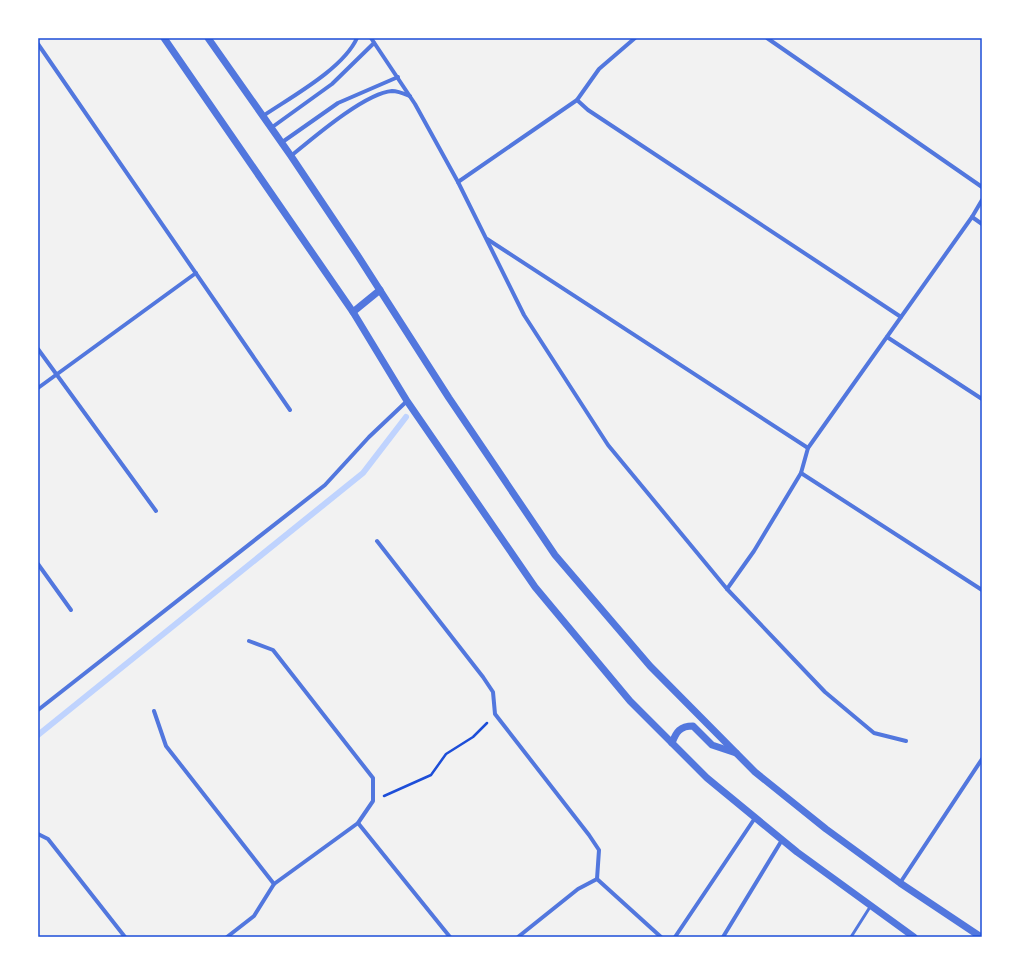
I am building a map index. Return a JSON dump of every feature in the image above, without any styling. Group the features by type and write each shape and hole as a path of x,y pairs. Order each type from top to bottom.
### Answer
{"street":[{"path":"164,38 353,312 407,401 535,587 630,701 707,778 755,818 870,906 914,937"},
{"path":"208,38 291,156 380,290 449,398 555,555 650,666 755,772 826,829 900,883 981,937"},
{"path":"263,116 324,75 352,48 357,38"},
{"path":"371,38 411,96 458,182 524,315 608,445 727,589 825,692 874,734 906,741"},
{"path":"458,182 577,100 599,69 636,38"},
{"path":"767,38 982,187"},
{"path":"271,128 332,84 374,43"},
{"path":"38,44 290,410"},
{"path":"38,55 43,51"},
{"path":"282,143 338,103 398,77"},
{"path":"291,156 316,135 375,96 393,91 411,96"},
{"path":"577,100 588,110 901,316"},
{"path":"727,589 754,551 801,472 808,448 972,217 982,200"},
{"path":"972,217 982,224"},
{"path":"486,239 808,448"},
{"path":"38,388 196,273"},
{"path":"353,312 380,290"},
{"path":"887,337 982,399"},
{"path":"38,349 156,511"},
{"path":"38,710 325,485 369,437 407,401"},
{"path":"801,472 982,590"},
{"path":"377,541 494,692 495,714 598,850 597,879 661,937"},
{"path":"38,564 71,610"},
{"path":"227,937 254,916 274,884 358,823 373,801 373,778 273,650 249,641"},
{"path":"154,711 166,746 274,884"},
{"path":"672,744 679,729 686,726 693,726 712,745 736,753"},
{"path":"900,883 982,759"},
{"path":"675,937 755,818"},
{"path":"358,823 450,937"},
{"path":"38,834 48,839 125,937"},
{"path":"722,937 782,840"},
{"path":"518,937 578,890 597,879"}],"lane":[{"path":"851,937 870,906"}],"path":[{"path":"373,801 431,775 446,754 474,737 495,714"}],"waterway":[{"path":"38,735 363,473 406,417"}]}
